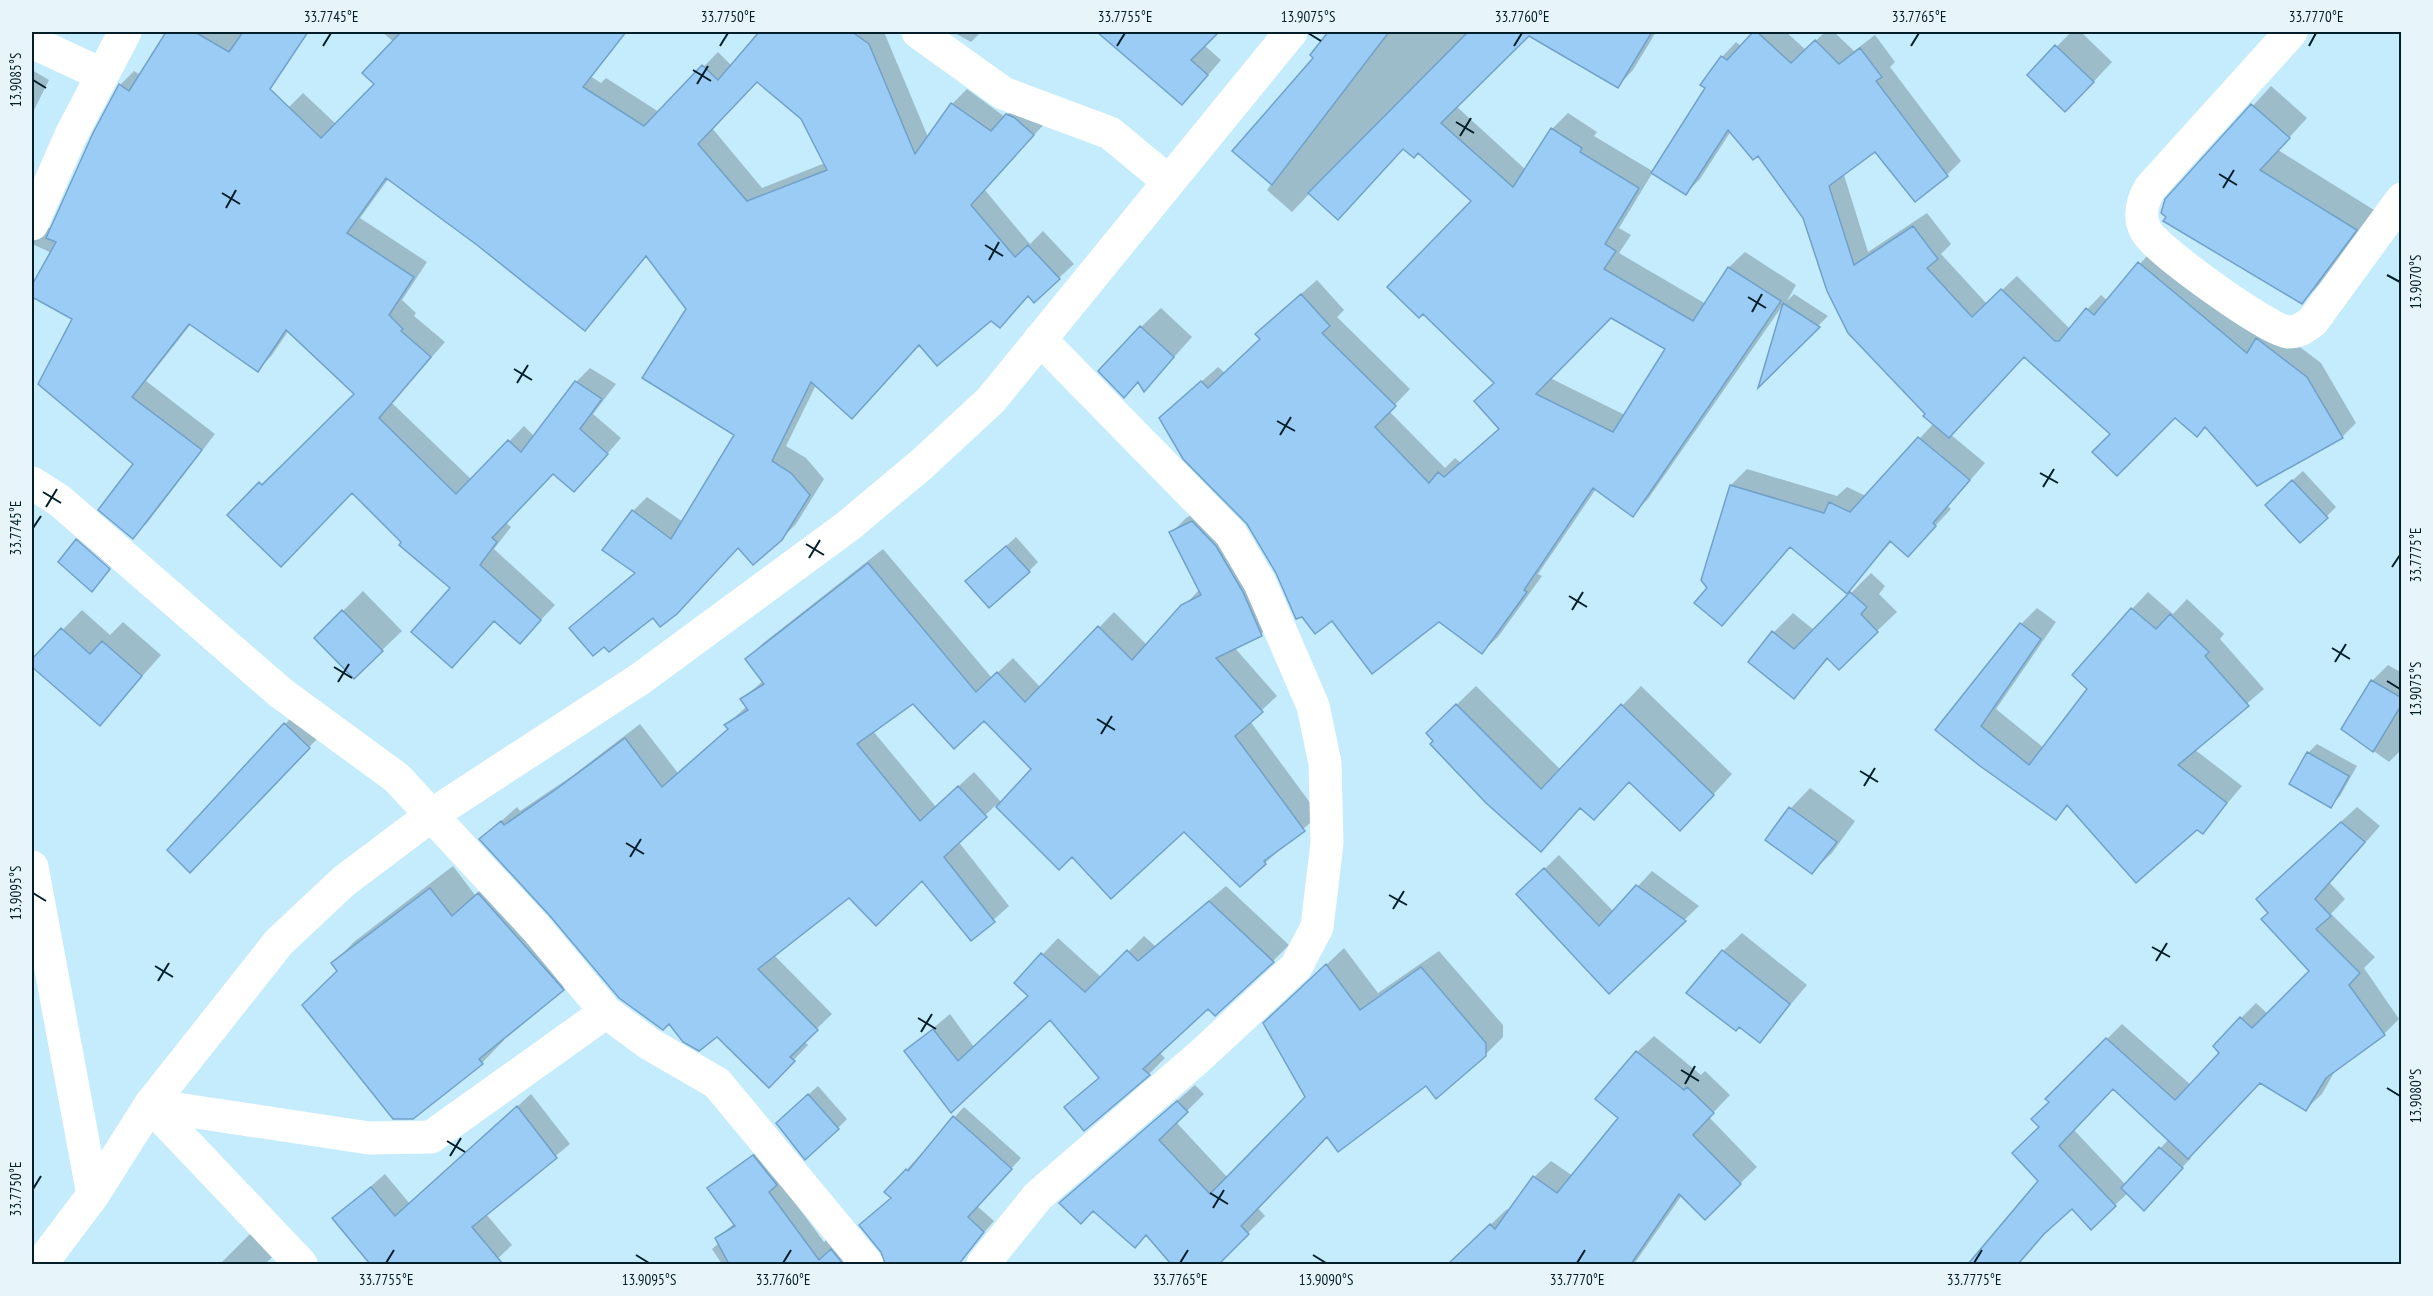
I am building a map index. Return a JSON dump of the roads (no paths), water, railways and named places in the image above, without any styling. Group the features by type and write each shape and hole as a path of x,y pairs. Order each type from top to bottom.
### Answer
{"street":[{"path":"32,224 101,74 125,32"},
{"path":"918,32 1003,93 1110,133 1168,182"},
{"path":"41,1264 93,1195 150,1105 279,942 344,880 433,814 640,679 848,526 922,464 991,399 1291,32"},
{"path":"2291,32 2150,188 2142,202 2142,216 2147,232 2160,246 2209,285 2265,321 2287,332 2300,331 2313,321 2402,199"},
{"path":"46,41 101,74"},
{"path":"983,1264 1038,1196 1200,1056 1296,967 1317,927 1327,843 1325,763 1312,706 1260,583 1231,534 1040,339"},
{"path":"32,483 60,501 281,693 397,778 433,814 536,928 606,1012 648,1043 717,1083 867,1264"},
{"path":"32,867 93,1195"},
{"path":"150,1105 369,1138 431,1137 606,1012"},
{"path":"150,1105 301,1264"}]}
